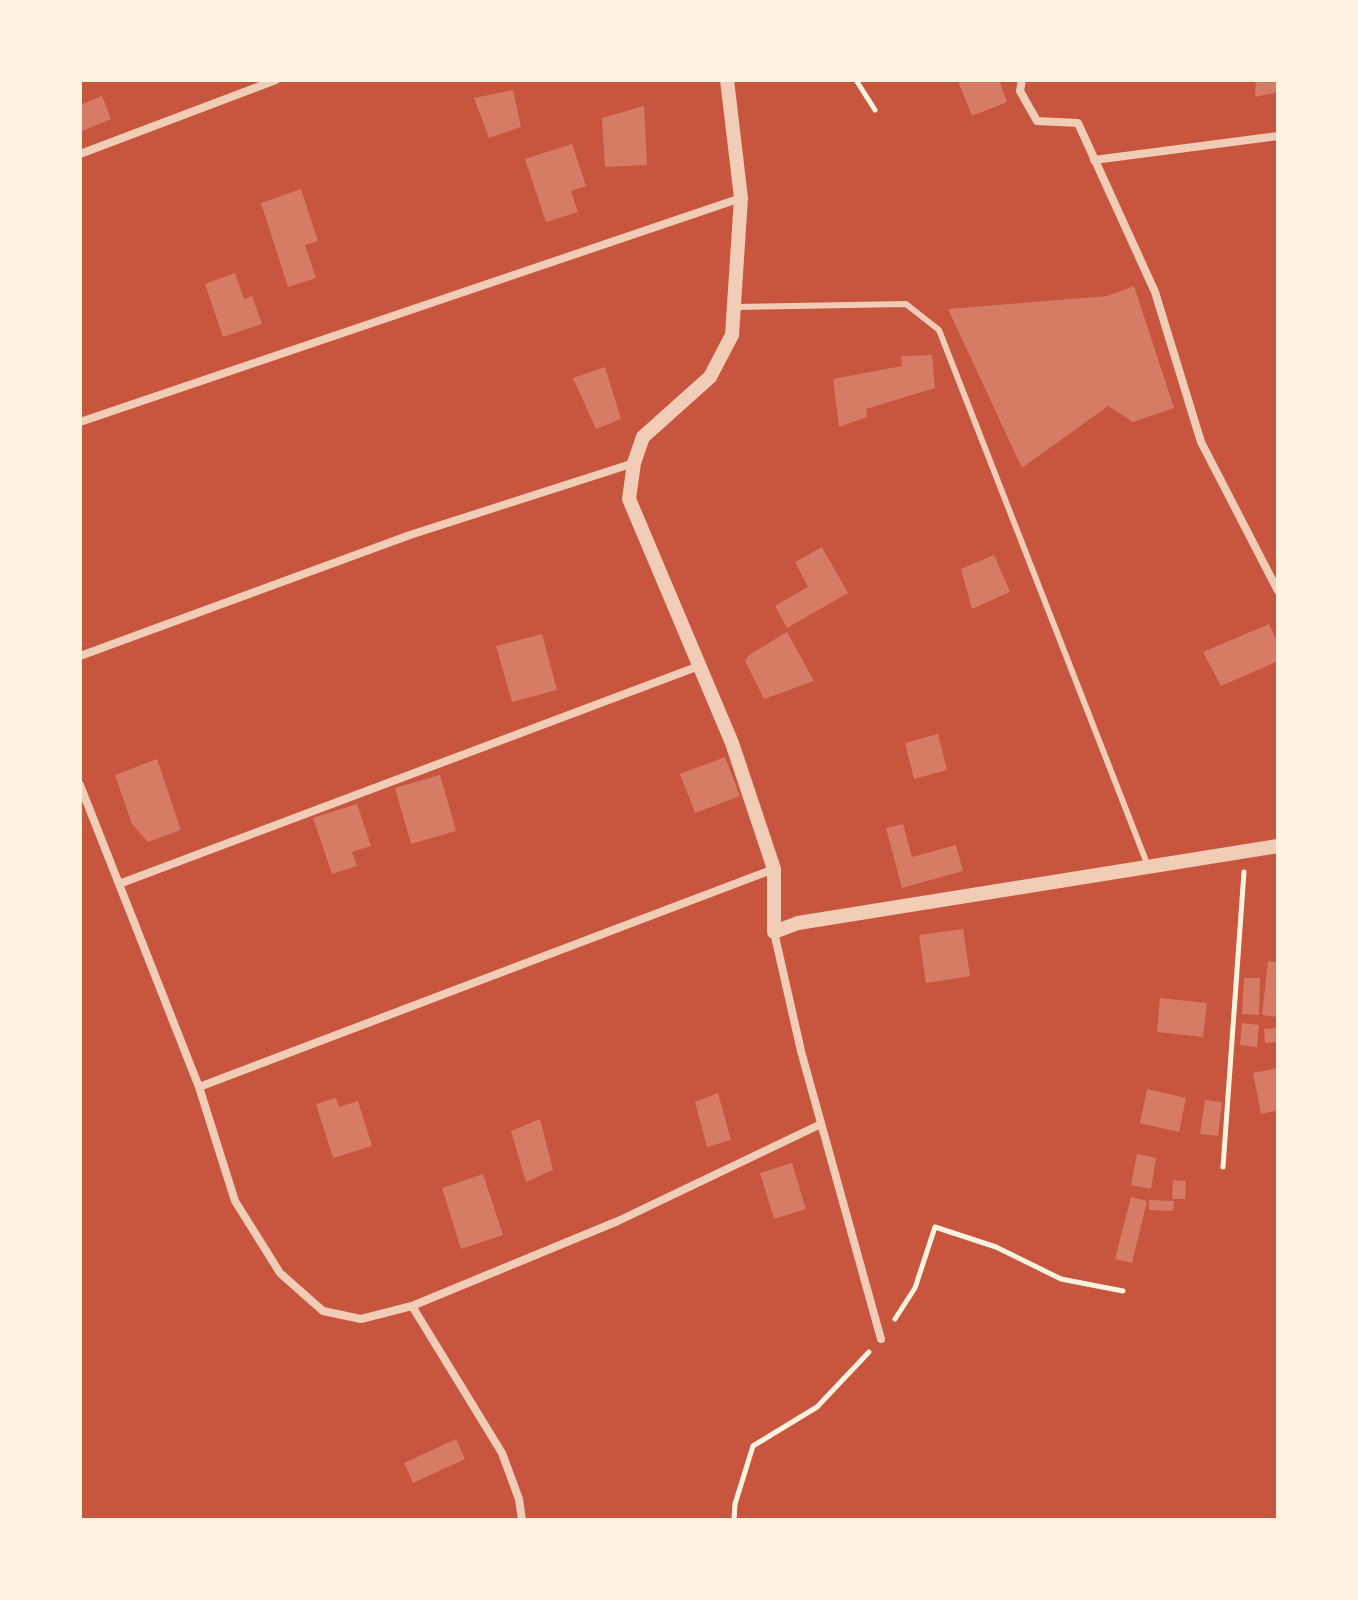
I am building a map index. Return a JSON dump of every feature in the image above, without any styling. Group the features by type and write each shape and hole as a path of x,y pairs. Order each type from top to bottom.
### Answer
{"street":[{"path":"80,154 276,80"},
{"path":"727,80 741,198 732,335 710,377 643,437 634,463 629,499 732,743 774,869 774,932 821,1124 881,1339"},
{"path":"1022,80 1020,91 1037,121 1078,123 1155,292 1201,442 1278,591"},
{"path":"1094,160 1278,136"},
{"path":"80,422 741,198"},
{"path":"80,656 410,535 634,463"},
{"path":"119,884 699,666"},
{"path":"80,785 199,1087 235,1201 280,1273 323,1311 361,1319 412,1306 618,1221 821,1124"},
{"path":"774,932 798,923 1278,846"},
{"path":"199,1087 774,869"},
{"path":"412,1306 502,1453 519,1499 522,1520"}],"lane":[{"path":"735,307 906,304 939,330 1148,866"}],"path":[{"path":"856,80 875,110"},
{"path":"1223,1167 1246,851"},
{"path":"734,1520 735,1504 753,1446 817,1407 881,1339 915,1288 935,1227 996,1247 1061,1279 1123,1291"}],"building":[{"path":"999,80 1007,102 972,116 958,81"},
{"path":"1256,80 1278,80 1278,92 1255,97"},
{"path":"513,90 521,127 489,138 474,98"},
{"path":"102,96 111,119 80,132 80,105"},
{"path":"644,106 647,165 605,167 602,118"},
{"path":"572,144 586,186 571,191 578,212 546,222 525,159"},
{"path":"301,189 318,241 305,245 316,278 288,287 261,203"},
{"path":"235,273 244,299 252,296 262,324 223,337 205,284"},
{"path":"1134,286 1174,408 1133,422 1108,406 1022,468 948,309 1107,296"},
{"path":"932,355 935,388 866,409 867,417 839,427 833,379 902,366 901,356"},
{"path":"605,367 621,419 596,429 573,378"},
{"path":"822,547 848,593 787,628 775,606 808,587 795,562"},
{"path":"994,555 1010,592 972,609 961,569"},
{"path":"1269,624 1278,644 1278,661 1221,686 1203,652"},
{"path":"787,632 814,681 764,699 745,661 749,655"},
{"path":"542,634 557,690 512,702 496,646"},
{"path":"938,734 947,770 914,779 905,743"},
{"path":"725,757 740,796 695,813 680,774"},
{"path":"157,759 181,830 148,842 132,824 115,775"},
{"path":"440,775 456,831 411,844 395,788"},
{"path":"357,804 371,846 352,852 357,866 332,874 313,818"},
{"path":"903,824 912,857 956,845 963,871 902,888 886,828"},
{"path":"963,929 970,976 926,983 919,935"},
{"path":"1268,961 1278,962 1278,1017 1262,1015"},
{"path":"1244,978 1260,978 1259,1015 1242,1014"},
{"path":"1160,998 1207,1003 1203,1037 1157,1032"},
{"path":"1242,1023 1259,1025 1257,1047 1240,1045"},
{"path":"1278,1028 1278,1042 1265,1043 1264,1029"},
{"path":"1278,1068 1278,1110 1261,1114 1253,1073"},
{"path":"1147,1089 1186,1098 1179,1132 1140,1123"},
{"path":"718,1093 731,1140 707,1147 695,1102"},
{"path":"336,1098 339,1107 358,1101 372,1146 333,1158 316,1104"},
{"path":"1205,1100 1222,1102 1218,1136 1200,1134"},
{"path":"540,1119 553,1170 526,1182 511,1131"},
{"path":"1137,1154 1156,1158 1151,1189 1131,1185"},
{"path":"792,1163 806,1209 774,1219 760,1173"},
{"path":"483,1174 503,1235 461,1249 442,1188"},
{"path":"1173,1180 1186,1181 1185,1199 1172,1199"},
{"path":"1131,1197 1147,1201 1132,1263 1115,1259"},
{"path":"1149,1200 1174,1201 1173,1211 1149,1210"},
{"path":"456,1439 465,1459 413,1483 404,1463"}]}
